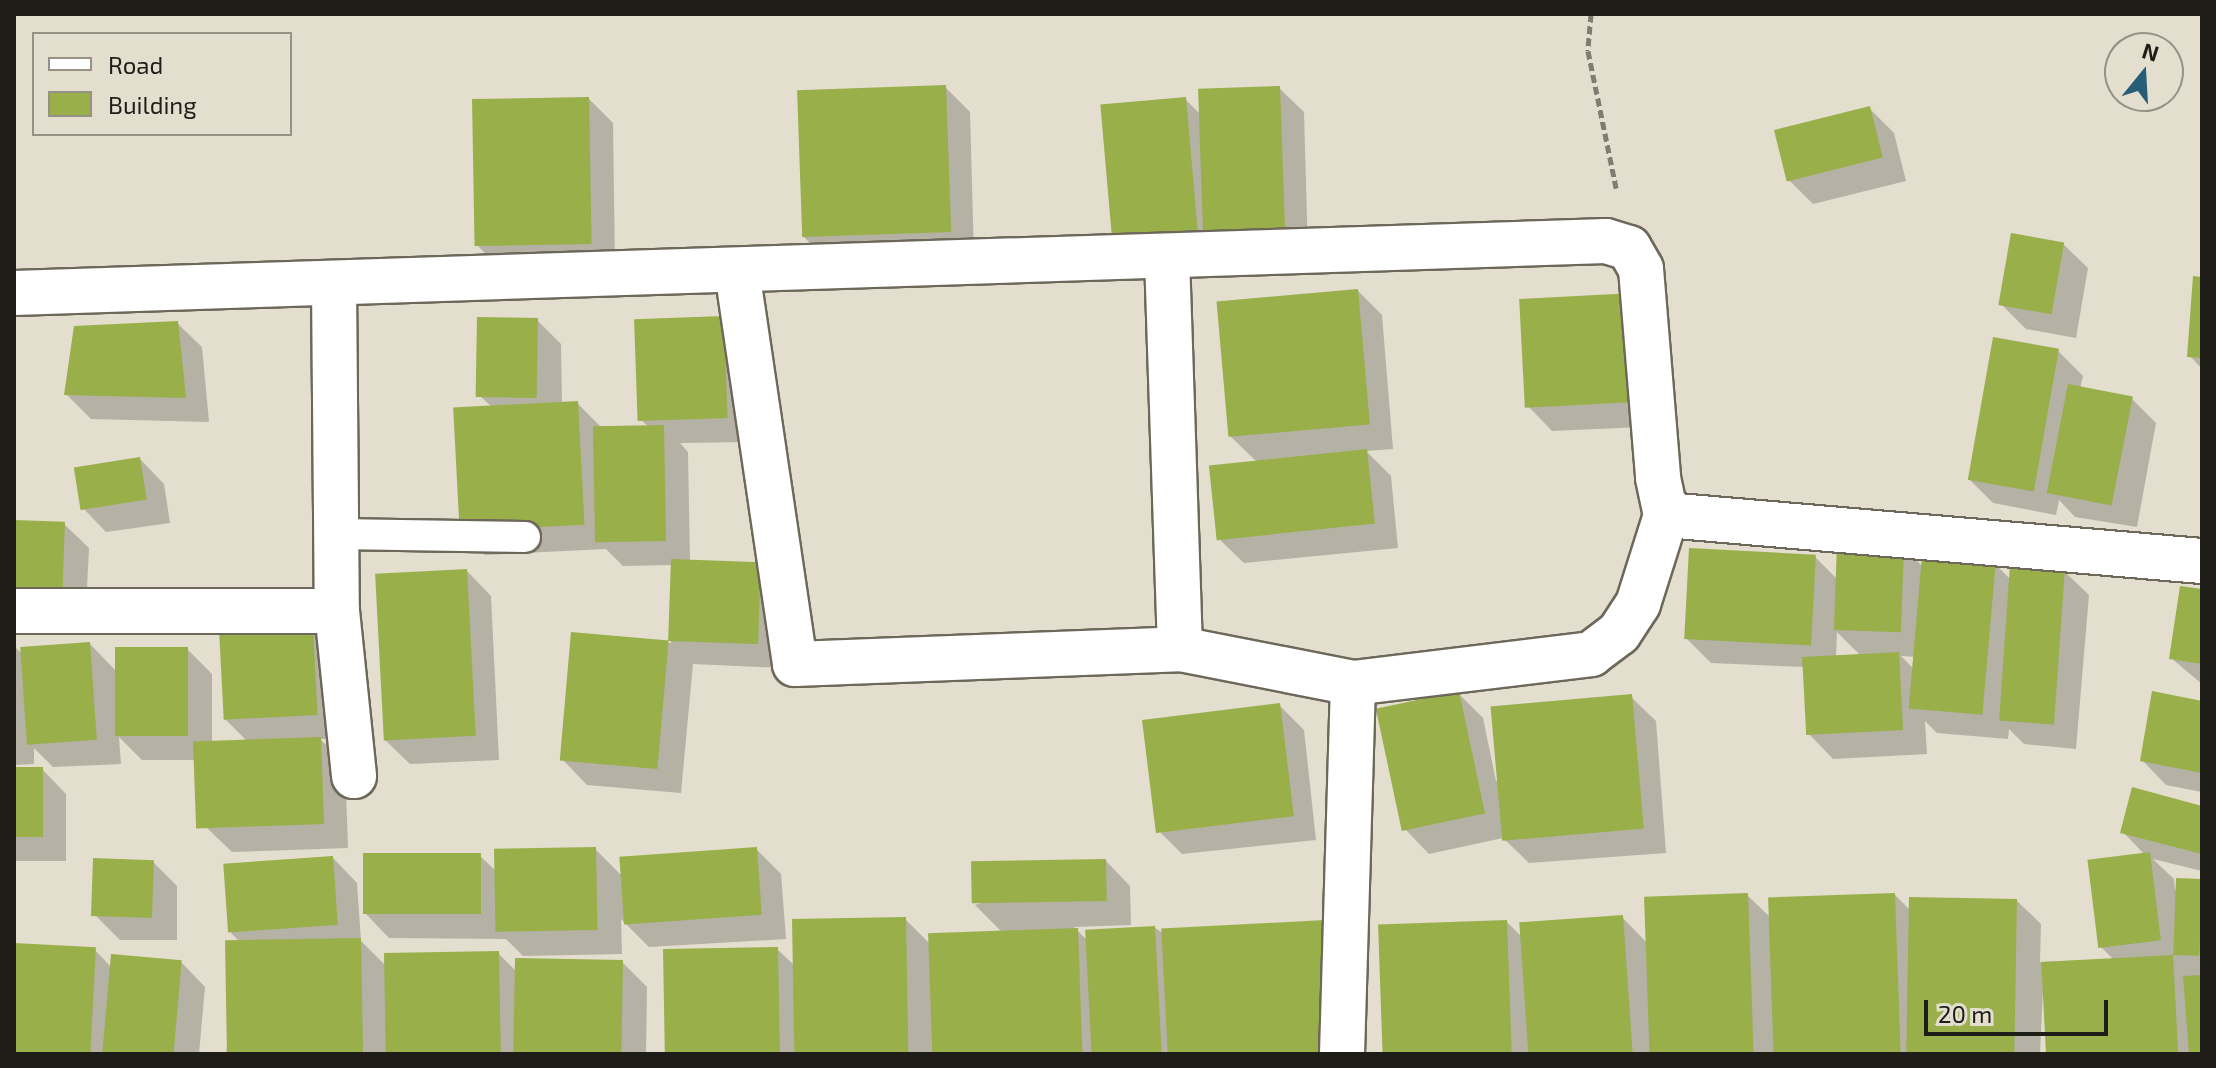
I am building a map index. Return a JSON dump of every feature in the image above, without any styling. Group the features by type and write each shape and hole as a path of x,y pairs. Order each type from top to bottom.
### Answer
{"street":[{"path":"14,293 1606,241 1629,248 1641,269 1666,515 1638,604 1619,633 1591,654 1353,683 1180,649 795,664 737,271"},
{"path":"1167,257 1180,649"},
{"path":"334,284 337,611 354,776"},
{"path":"1666,515 2202,561"},
{"path":"14,611 337,611"},
{"path":"1342,1054 1353,683"}],"lane":[{"path":"337,534 525,537"}],"path":[{"path":"1591,14 1588,51 1629,248"}],"building":[{"path":"946,85 951,232 802,237 797,90"},
{"path":"1280,86 1285,229 1203,232 1198,89"},
{"path":"589,97 592,244 475,246 472,99"},
{"path":"1186,97 1198,233 1112,241 1100,104"},
{"path":"1870,106 1883,157 1787,181 1774,130"},
{"path":"2011,233 2064,242 2052,314 1998,305"},
{"path":"2193,276 2202,277 2202,358 2187,357"},
{"path":"1358,289 1370,424 1228,437 1217,301"},
{"path":"1634,293 1640,402 1525,408 1519,299"},
{"path":"724,316 728,418 638,421 634,319"},
{"path":"477,317 538,318 537,398 476,397"},
{"path":"178,321 186,398 64,395 74,326"},
{"path":"1993,337 2059,349 2034,491 1968,480"},
{"path":"2068,384 2133,397 2112,506 2047,493"},
{"path":"578,401 584,525 460,531 453,408"},
{"path":"664,425 666,541 595,542 593,426"},
{"path":"1367,449 1375,524 1217,540 1209,466"},
{"path":"140,457 147,499 81,510 74,467"},
{"path":"14,520 65,522 62,604 14,602"},
{"path":"1837,543 1904,545 1901,632 1834,630"},
{"path":"1689,548 1816,555 1811,646 1684,639"},
{"path":"1922,556 1996,562 1982,715 1909,708"},
{"path":"671,559 761,562 758,644 668,641"},
{"path":"2010,565 2065,569 2054,724 1999,721"},
{"path":"467,569 476,736 384,741 375,574"},
{"path":"2180,586 2202,589 2202,664 2169,659"},
{"path":"313,627 318,715 224,720 219,632"},
{"path":"571,632 669,641 657,769 560,761"},
{"path":"90,642 97,740 27,745 20,647"},
{"path":"115,647 188,647 188,736 115,736"},
{"path":"1899,652 1903,730 1806,735 1802,657"},
{"path":"1459,691 1485,813 1402,831 1376,709"},
{"path":"2152,691 2202,701 2202,773 2140,761"},
{"path":"1632,694 1644,828 1502,841 1491,706"},
{"path":"1280,703 1294,816 1156,833 1142,720"},
{"path":"321,737 324,824 196,828 193,741"},
{"path":"14,767 43,767 43,837 14,837"},
{"path":"2132,787 2202,806 2202,854 2120,833"},
{"path":"596,847 597,930 495,932 494,849"},
{"path":"757,847 762,915 624,924 619,857"},
{"path":"2150,852 2161,940 2098,948 2087,860"},
{"path":"363,853 481,853 481,914 363,914"},
{"path":"333,856 338,925 228,933 223,864"},
{"path":"93,858 154,860 152,918 91,916"},
{"path":"1106,859 1107,901 972,903 971,861"},
{"path":"2176,878 2202,879 2199,956 2173,955"},
{"path":"1748,893 1754,1054 1650,1054 1644,897"},
{"path":"1895,893 1901,1054 1774,1054 1768,897"},
{"path":"1909,897 2017,899 2014,1054 1906,1054"},
{"path":"1623,915 1633,1054 1528,1054 1519,922"},
{"path":"906,917 908,1054 794,1054 792,919"},
{"path":"1325,920 1332,1054 1168,1054 1161,929"},
{"path":"1507,920 1512,1054 1383,1054 1378,925"},
{"path":"1155,926 1162,1054 1092,1054 1085,930"},
{"path":"1078,928 1082,1054 932,1054 928,933"},
{"path":"361,938 363,1054 227,1054 225,940"},
{"path":"14,943 96,947 90,1054 14,1054"},
{"path":"778,947 780,1054 665,1054 663,949"},
{"path":"499,951 501,1054 386,1054 384,953"},
{"path":"111,954 182,960 174,1054 102,1054"},
{"path":"2173,955 2178,1054 2046,1054 2041,962"},
{"path":"515,958 623,960 621,1054 513,1054"},
{"path":"2202,975 2202,1054 2189,1054 2183,976"}]}
